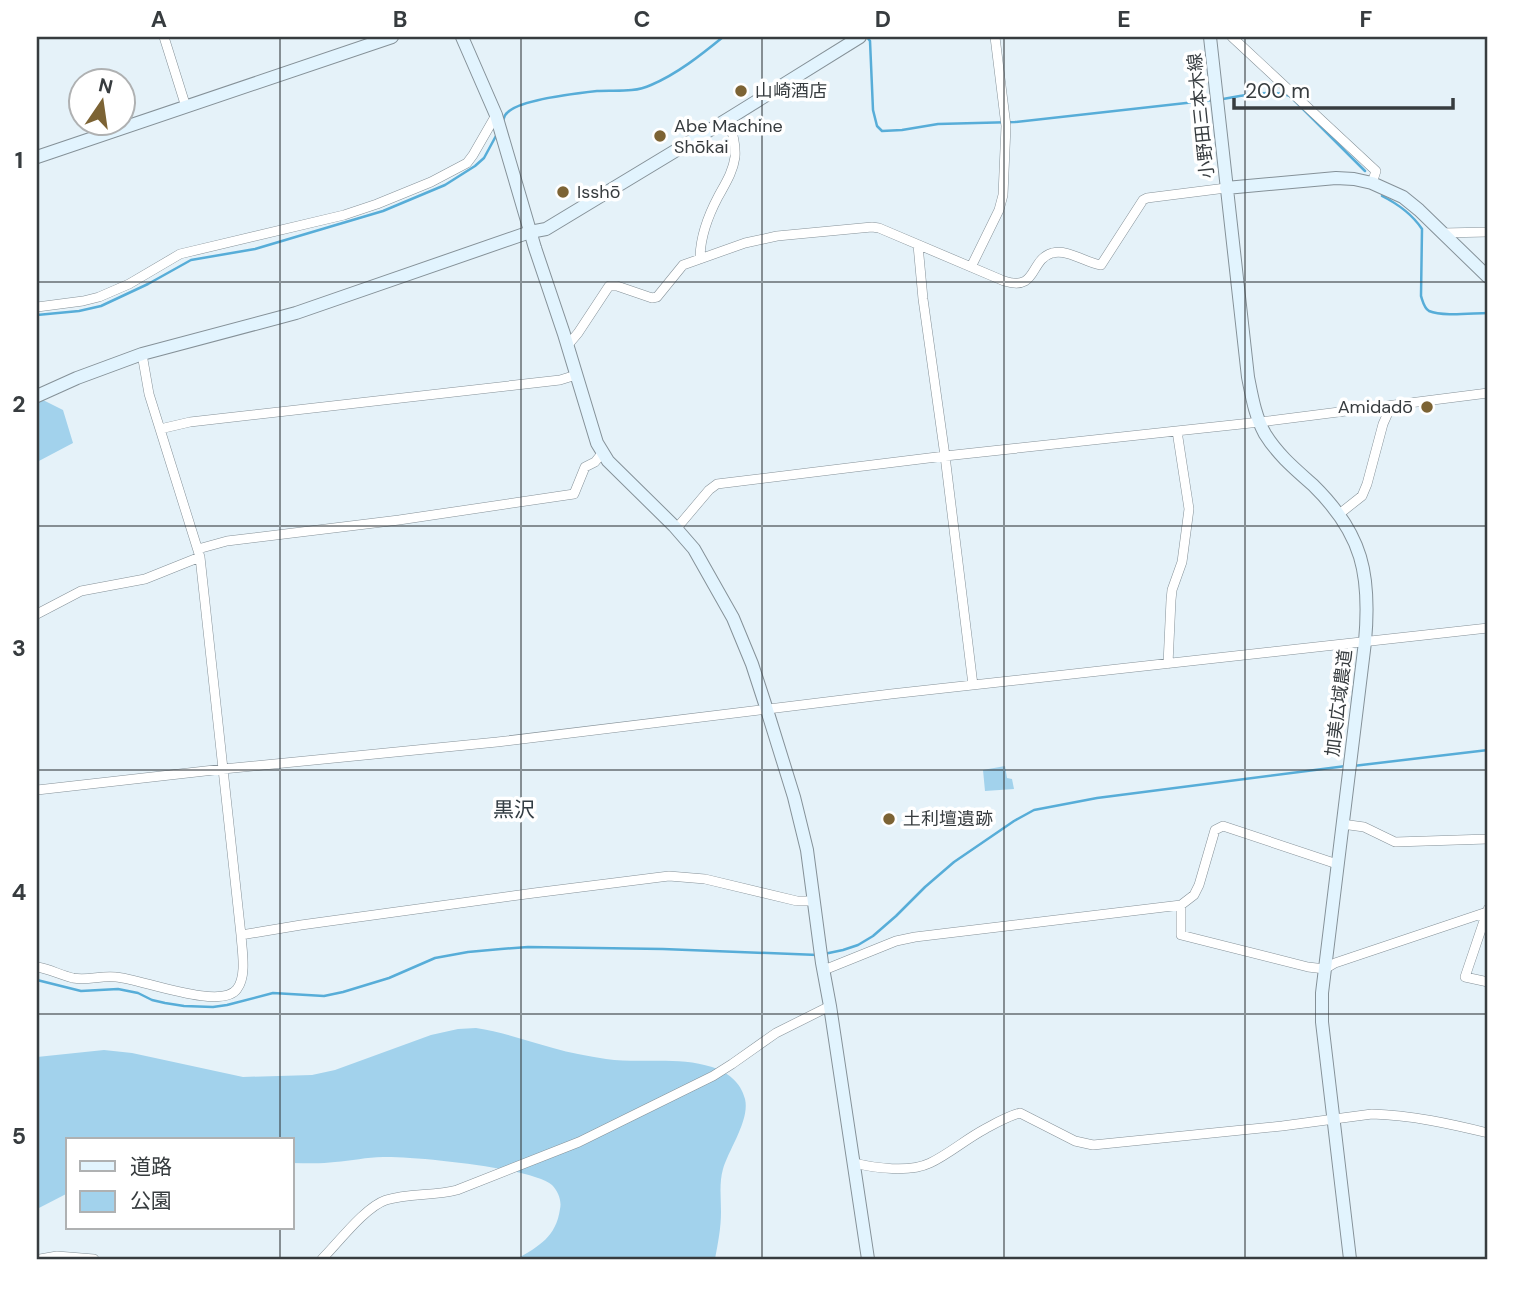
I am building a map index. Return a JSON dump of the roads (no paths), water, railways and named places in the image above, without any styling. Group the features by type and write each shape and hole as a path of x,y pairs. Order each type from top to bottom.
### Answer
{"street":[{"path":"164,37 186,107"},
{"path":"37,157 372,40 392,37"},
{"path":"462,37 498,123 594,433 608,461 694,549 733,618 752,664 802,823 868,1259"},
{"path":"37,396 142,354 296,313 530,232 546,229 860,37"},
{"path":"971,267 999,210 1003,195 1006,126 995,37"},
{"name":"小野田三本木線","path":"1210,37 1226,188 1336,178 1372,183 1403,197 1488,277"},
{"path":"1232,37 1376,172 1372,183"},
{"path":"700,259 700,245 706,223 733,165 734,140 728,119"},
{"path":"37,307 83,301 99,296 130,284 180,254 344,215 377,204 431,182 467,163 498,123"},
{"path":"567,346 609,286 657,297 679,269 688,263 745,243 777,236 879,228 971,267 1021,284 1029,278 1041,260 1054,253 1066,253 1101,265 1143,200 1147,198 1226,188"},
{"name":"加美広域農道","path":"1226,188 1248,377 1255,409 1273,446 1333,506 1350,532 1361,556 1367,585 1365,642 1325,969 1322,1022 1350,1259"},
{"path":"1443,233 1488,232"},
{"path":"918,245 973,685"},
{"path":"37,967 82,980 115,977 212,997 230,995 236,990 241,977 241,935 199,553 149,394 142,354"},
{"path":"160,429 190,422 447,394 560,380 576,375"},
{"path":"676,528 717,484 1488,393"},
{"path":"1339,515 1362,496 1391,406"},
{"path":"1168,664 1172,590 1182,562 1189,509 1177,431"},
{"path":"37,614 81,591 145,579 228,541 574,494 585,467 595,462 603,452"},
{"path":"37,790 497,742 804,704 1488,628"},
{"path":"1342,824 1364,827 1395,842 1488,839"},
{"path":"822,961 915,937 1181,905 1194,895 1215,830 1223,826 1337,864"},
{"path":"241,935 669,876 705,879 796,901 814,901"},
{"path":"1181,905 1181,935 1325,969 1335,963 1488,911"},
{"path":"1488,911 1465,977 1488,982"},
{"path":"322,1259 372,1207 383,1201 457,1190 579,1142 713,1076 776,1033 830,1006"},
{"path":"854,1163 877,1168 920,1167 997,1122 1020,1113 1075,1141 1093,1144 1282,1126 1372,1114 1460,1126 1488,1133"},
{"path":"40,1259 57,1256 94,1259"}],"waterway":[{"path":"503,121 506,114 524,104 564,95 645,88 679,70 723,37"},
{"path":"867,37 870,41 873,110 877,126 882,131 938,124 1015,122 1213,100"},
{"path":"1223,99 1266,93 1290,96 1365,171"},
{"path":"37,315 101,306 191,260 255,249 383,211 445,185 475,166 484,158 497,134"},
{"path":"1382,196 1404,210 1422,229 1421,296 1426,308 1442,314 1488,313"},
{"path":"1353,766 1488,750"},
{"path":"824,954 858,945 873,936 954,862 1034,810 1097,798 1346,766"},
{"path":"37,980 81,991 118,989 165,1003 213,1007 273,993 324,996 389,978 435,958 501,949 663,949 818,955"}],"place":[{"name":"山崎酒店","path":"741,91"},
{"name":"Abe Machine Shōkai","path":"660,136"},
{"name":"Isshō","path":"563,192"},
{"name":"Amidadō","path":"1427,407"},
{"name":"土利壇遺跡","path":"889,819"}],"district":[{"name":"黒沢","path":"514,810"}]}
